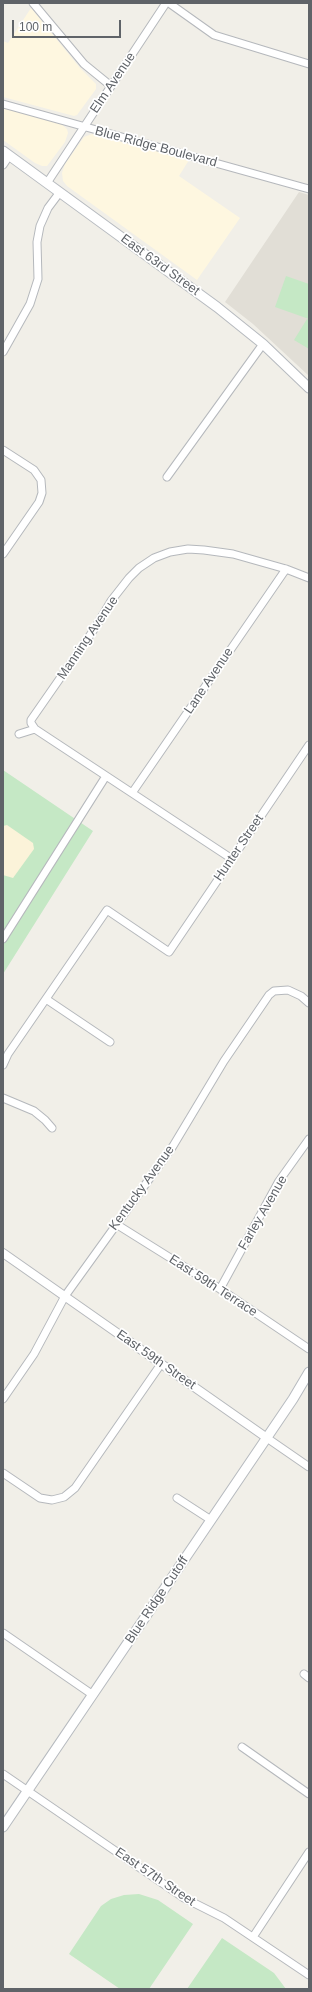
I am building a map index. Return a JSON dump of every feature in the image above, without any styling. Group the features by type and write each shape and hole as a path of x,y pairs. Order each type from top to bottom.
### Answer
{"main road":[{"name":"East 63rd Street","path":"6,153 217,307 263,344 309,388"},
{"name":"Blue Ridge Cutoff","path":"3,1827 267,1438 309,1372"}],"street":[{"path":"33,3 84,64 111,86"},
{"path":"168,3 214,34 309,64"},
{"name":"Elm Avenue","path":"47,183 168,3"},
{"name":"Blue Ridge Boulevard","path":"3,104 309,189"},
{"path":"3,165 6,153"},
{"path":"3,352 30,304 38,279 37,242 40,226 48,208 60,192"},
{"path":"167,477 263,344"},
{"path":"3,450 34,470 41,482 42,493 39,502 3,554"},
{"name":"Manning Avenue","path":"35,729 31,723 31,720 96,628 111,601 139,568 159,556 170,552 188,549 233,554 286,569"},
{"path":"286,569 309,578"},
{"name":"Lane Avenue","path":"132,793 286,569"},
{"path":"19,734 35,729 232,859"},
{"name":"Hunter Street","path":"46,999 106,910 169,952 309,745"},
{"path":"3,939 106,776"},
{"name":"Kentucky Avenue","path":"3,1398 34,1354 51,1325 65,1296 173,1146 224,1060 269,995 274,991 288,990 301,996 309,1003"},
{"path":"3,1065 8,1054 46,999 110,1042"},
{"path":"3,1098 34,1111 52,1128"},
{"name":"Farley Avenue","path":"220,1289 279,1181 309,1139"},
{"name":"East 59th Terrace","path":"116,1224 220,1289 309,1349"},
{"name":"East 59th Street","path":"3,1253 309,1467"},
{"path":"3,1473 40,1498 52,1500 61,1498 75,1488 161,1364"},
{"path":"177,1498 211,1520"},
{"path":"4,1636 93,1695"},
{"path":"242,1747 309,1794"},
{"name":"East 57th Street","path":"3,1774 184,1898 224,1918 309,1975"},
{"path":"252,1938 309,1852"}],"shaded area":[{"path":"31,8 80,68 96,84 96,89 77,115 74,116 3,97 3,41 8,43"},
{"path":"5,108 60,123 67,129 68,133 65,142 47,166 42,166 35,163 3,140 3,111"},
{"path":"92,134 189,160 179,176 240,218 197,280 67,186 63,181 62,173 65,164 84,137"},
{"path":"299,192 309,195 309,376 253,324 225,302"}],"green space":[{"path":"286,276 309,284 309,319 275,307"},
{"path":"307,319 309,320 309,349 294,340"},
{"path":"3,770 93,831 3,974"},
{"path":"139,1894 158,1900 193,1924 149,1989 120,1989 69,1954 101,1906 111,1899 124,1895"},
{"path":"222,1938 274,1973 286,1989 187,1989"}],"sand":[{"path":"7,825 33,843 34,849 13,878 3,875 3,826"}]}
